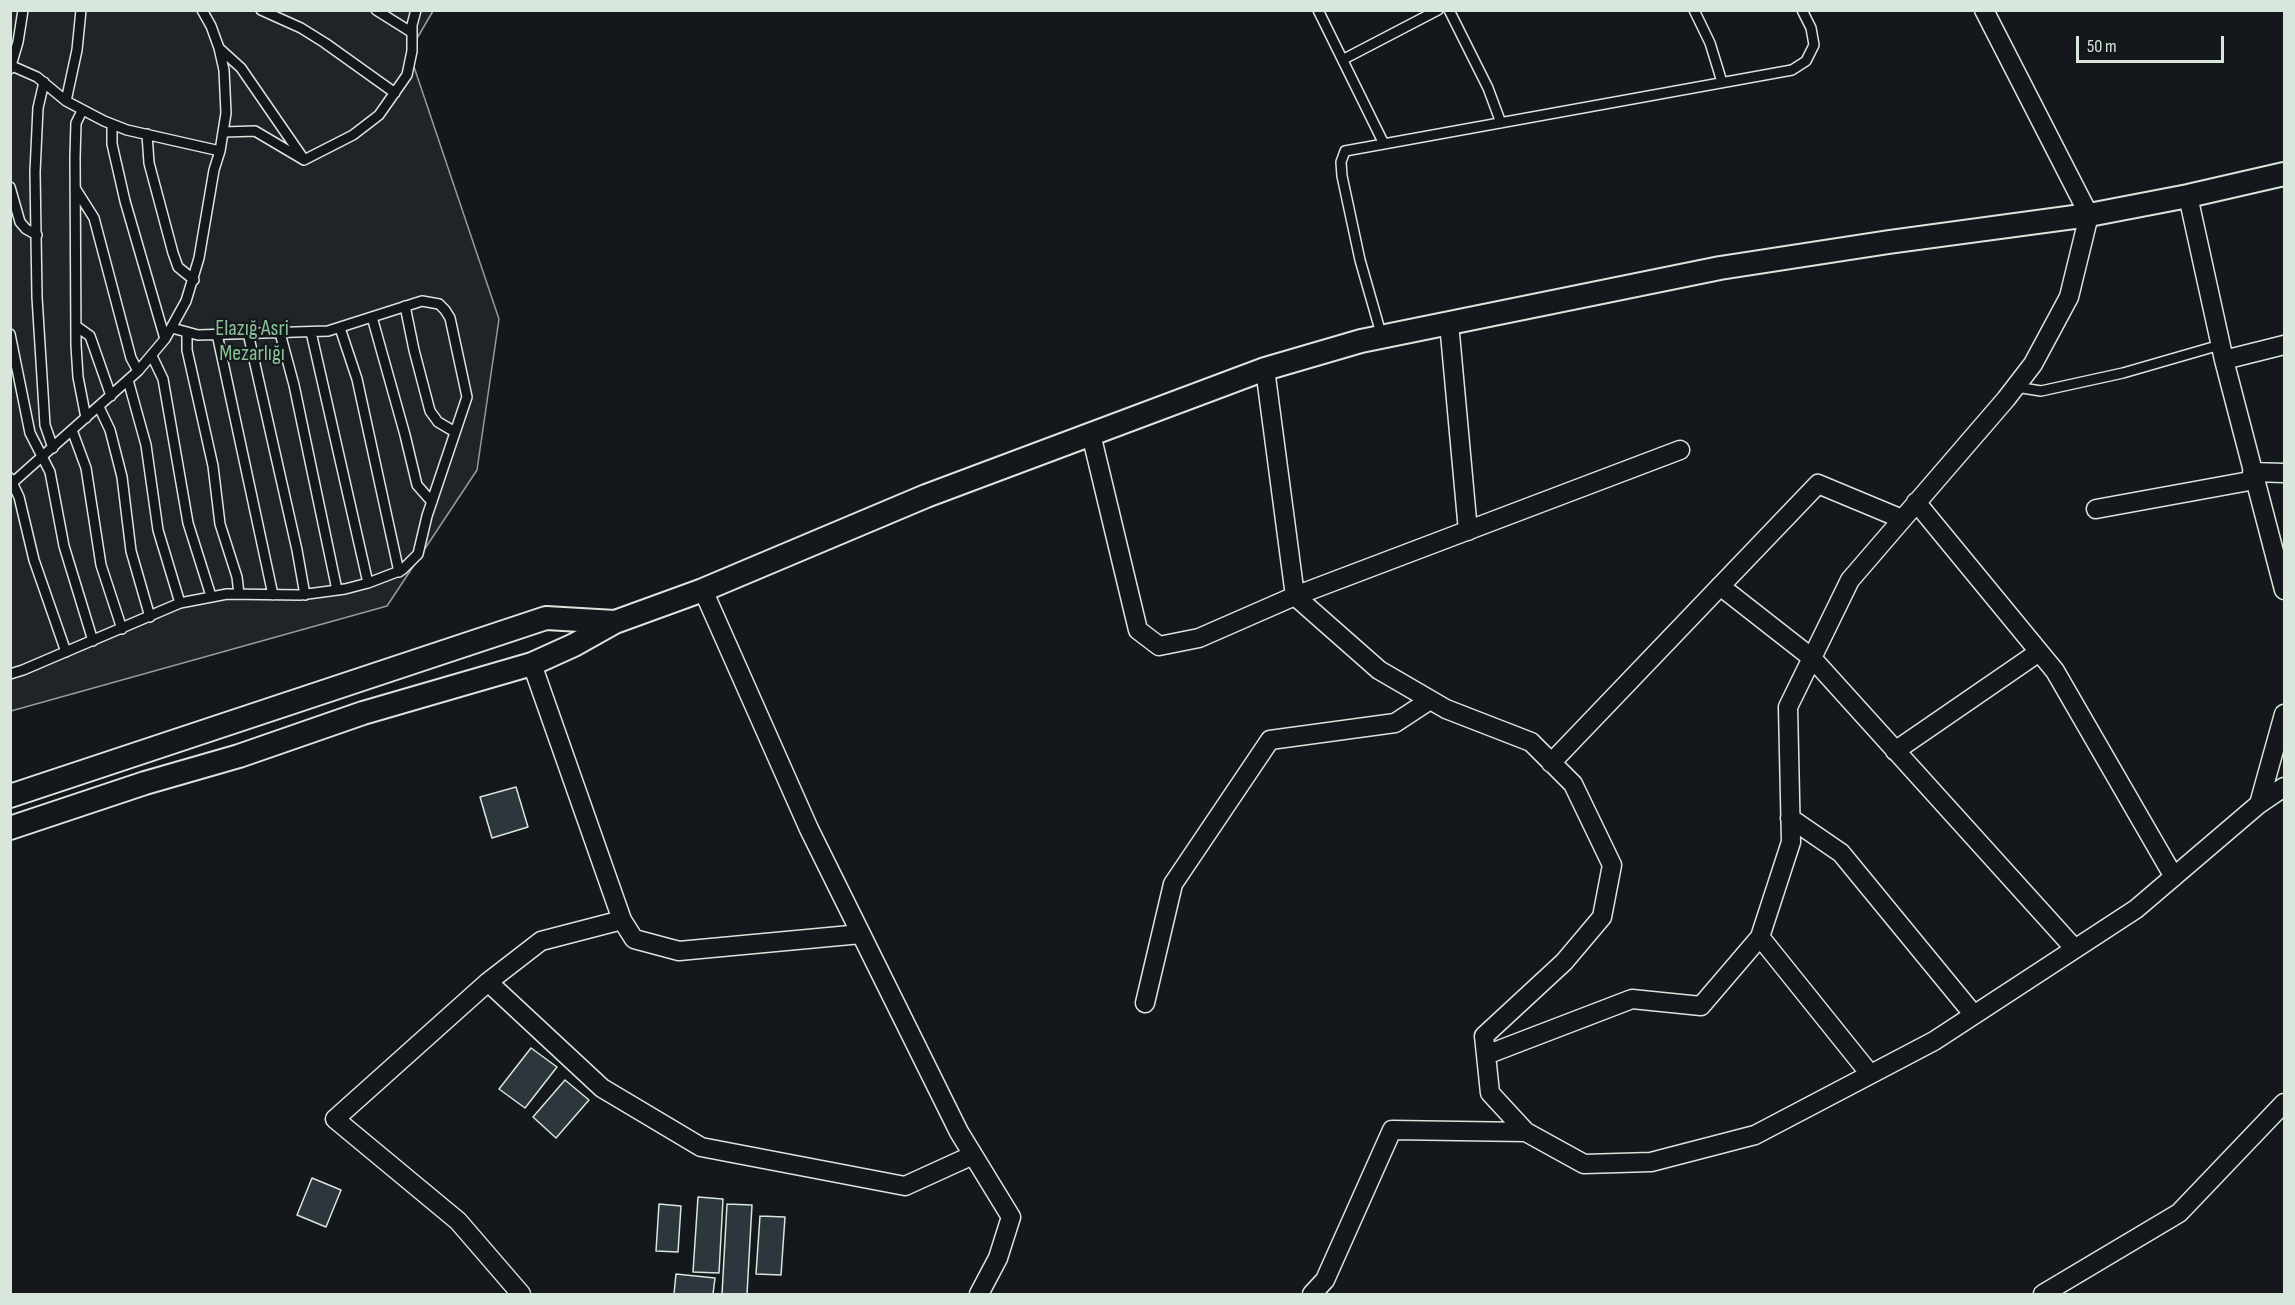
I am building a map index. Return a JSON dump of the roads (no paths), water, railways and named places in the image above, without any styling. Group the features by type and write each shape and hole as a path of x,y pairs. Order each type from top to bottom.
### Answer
{"street":[{"path":"1486,1055 1632,999 1701,1005 1760,937 1791,842 1788,707 1850,580 2033,364 2069,297 2089,214 1984,10"},
{"path":"10,828 145,783 239,756 363,713 532,664 574,645 615,622 703,590 926,496 1265,369 1382,337 1720,268 2089,214 2188,196 2284,174"},
{"path":"2188,196 2222,352 2284,591"},
{"path":"1449,323 1468,531"},
{"path":"2222,352 2284,345"},
{"path":"1265,369 1295,596 1379,670 1446,709 1531,742 1573,784 1612,864 1602,917 1564,962 1484,1036 1490,1094 1526,1132 1584,1164 1651,1162 1755,1135 1934,1041 2136,909 2259,804 2284,787"},
{"path":"1091,434 1138,630 1159,646 1199,638 1295,596 1680,450"},
{"path":"2096,509 2254,476 2284,473"},
{"path":"1551,762 1818,484 1902,519"},
{"path":"1916,502 2055,671 2174,877"},
{"path":"1720,586 1812,658 2075,949"},
{"path":"703,590 809,829 959,1132 1011,1217 998,1258 979,1294"},
{"path":"10,796 546,618 615,622"},
{"path":"1895,751 2039,652"},
{"path":"532,664 622,920 634,939 679,951 861,934"},
{"path":"1145,1003 1173,884 1270,740 1395,723 1430,700"},
{"path":"2259,804 2284,714"},
{"path":"1790,818 1841,852 1974,1015"},
{"path":"521,1294 458,1221 335,1119 488,982 542,941 622,920"},
{"path":"1760,937 1870,1074"},
{"path":"488,982 602,1088 701,1147 904,1186 973,1155"},
{"path":"2043,1294 2179,1213 2284,1103"},
{"path":"1312,1294 1325,1280 1392,1130 1526,1132"}],"lane":[{"path":"23,10 11,68 25,70 82,111 112,124 220,151"},
{"path":"66,101 77,50 81,10"},
{"path":"66,652 34,560 19,497 11,482 53,448 138,371 165,339 186,302 194,280 214,170 224,132 226,93 219,48 202,10"},
{"path":"261,10 325,42 395,93"},
{"path":"376,10 411,32"},
{"path":"304,160 353,135 379,115 408,75 412,51 411,32 416,10"},
{"path":"1318,10 1384,144"},
{"path":"1344,59 1438,10"},
{"path":"1449,10 1488,88 1501,123"},
{"path":"1694,10 1710,43 1722,82"},
{"path":"1382,337 1360,260 1341,162 1345,151 1792,70 1806,61 1811,54 1814,36 1802,10"},
{"path":"219,48 241,68 304,160"},
{"path":"44,82 38,108 36,235 42,397 45,425 53,448"},
{"path":"82,111 76,123 76,326 78,377 86,418"},
{"path":"112,124 112,144 125,201 165,339"},
{"path":"224,132 255,131 304,160"},
{"path":"147,134 149,163 173,253 178,267 194,280"},
{"path":"10,187 20,222 36,235"},
{"path":"75,188 94,218 131,358 138,371"},
{"path":"10,674 180,603 211,596 305,595 337,590 368,583 399,572 408,566 418,554 432,502 467,397 450,318 439,304 422,300 328,331 198,334 172,328"},
{"path":"405,306 430,411 438,422 455,432"},
{"path":"372,317 417,485 432,502"},
{"path":"76,326 90,336 111,396"},
{"path":"340,328 357,379 399,572"},
{"path":"187,332 187,350 213,466 220,524 237,577 239,594"},
{"path":"311,332 368,583"},
{"path":"248,333 305,595"},
{"path":"280,333 294,385 337,590"},
{"path":"10,334 30,433 50,472 64,546 93,641"},
{"path":"218,334 273,595"},
{"path":"2015,387 2041,391 2222,352"},
{"path":"152,356 163,379 188,523 211,596"},
{"path":"128,380 146,445 158,530 180,603"},
{"path":"99,407 110,430 119,468 131,551 150,617"},
{"path":"72,430 86,468 101,565 122,629"}],"park label":[{"name":"Elazığ Asri Mezarlığı","path":"252,342"}]}
